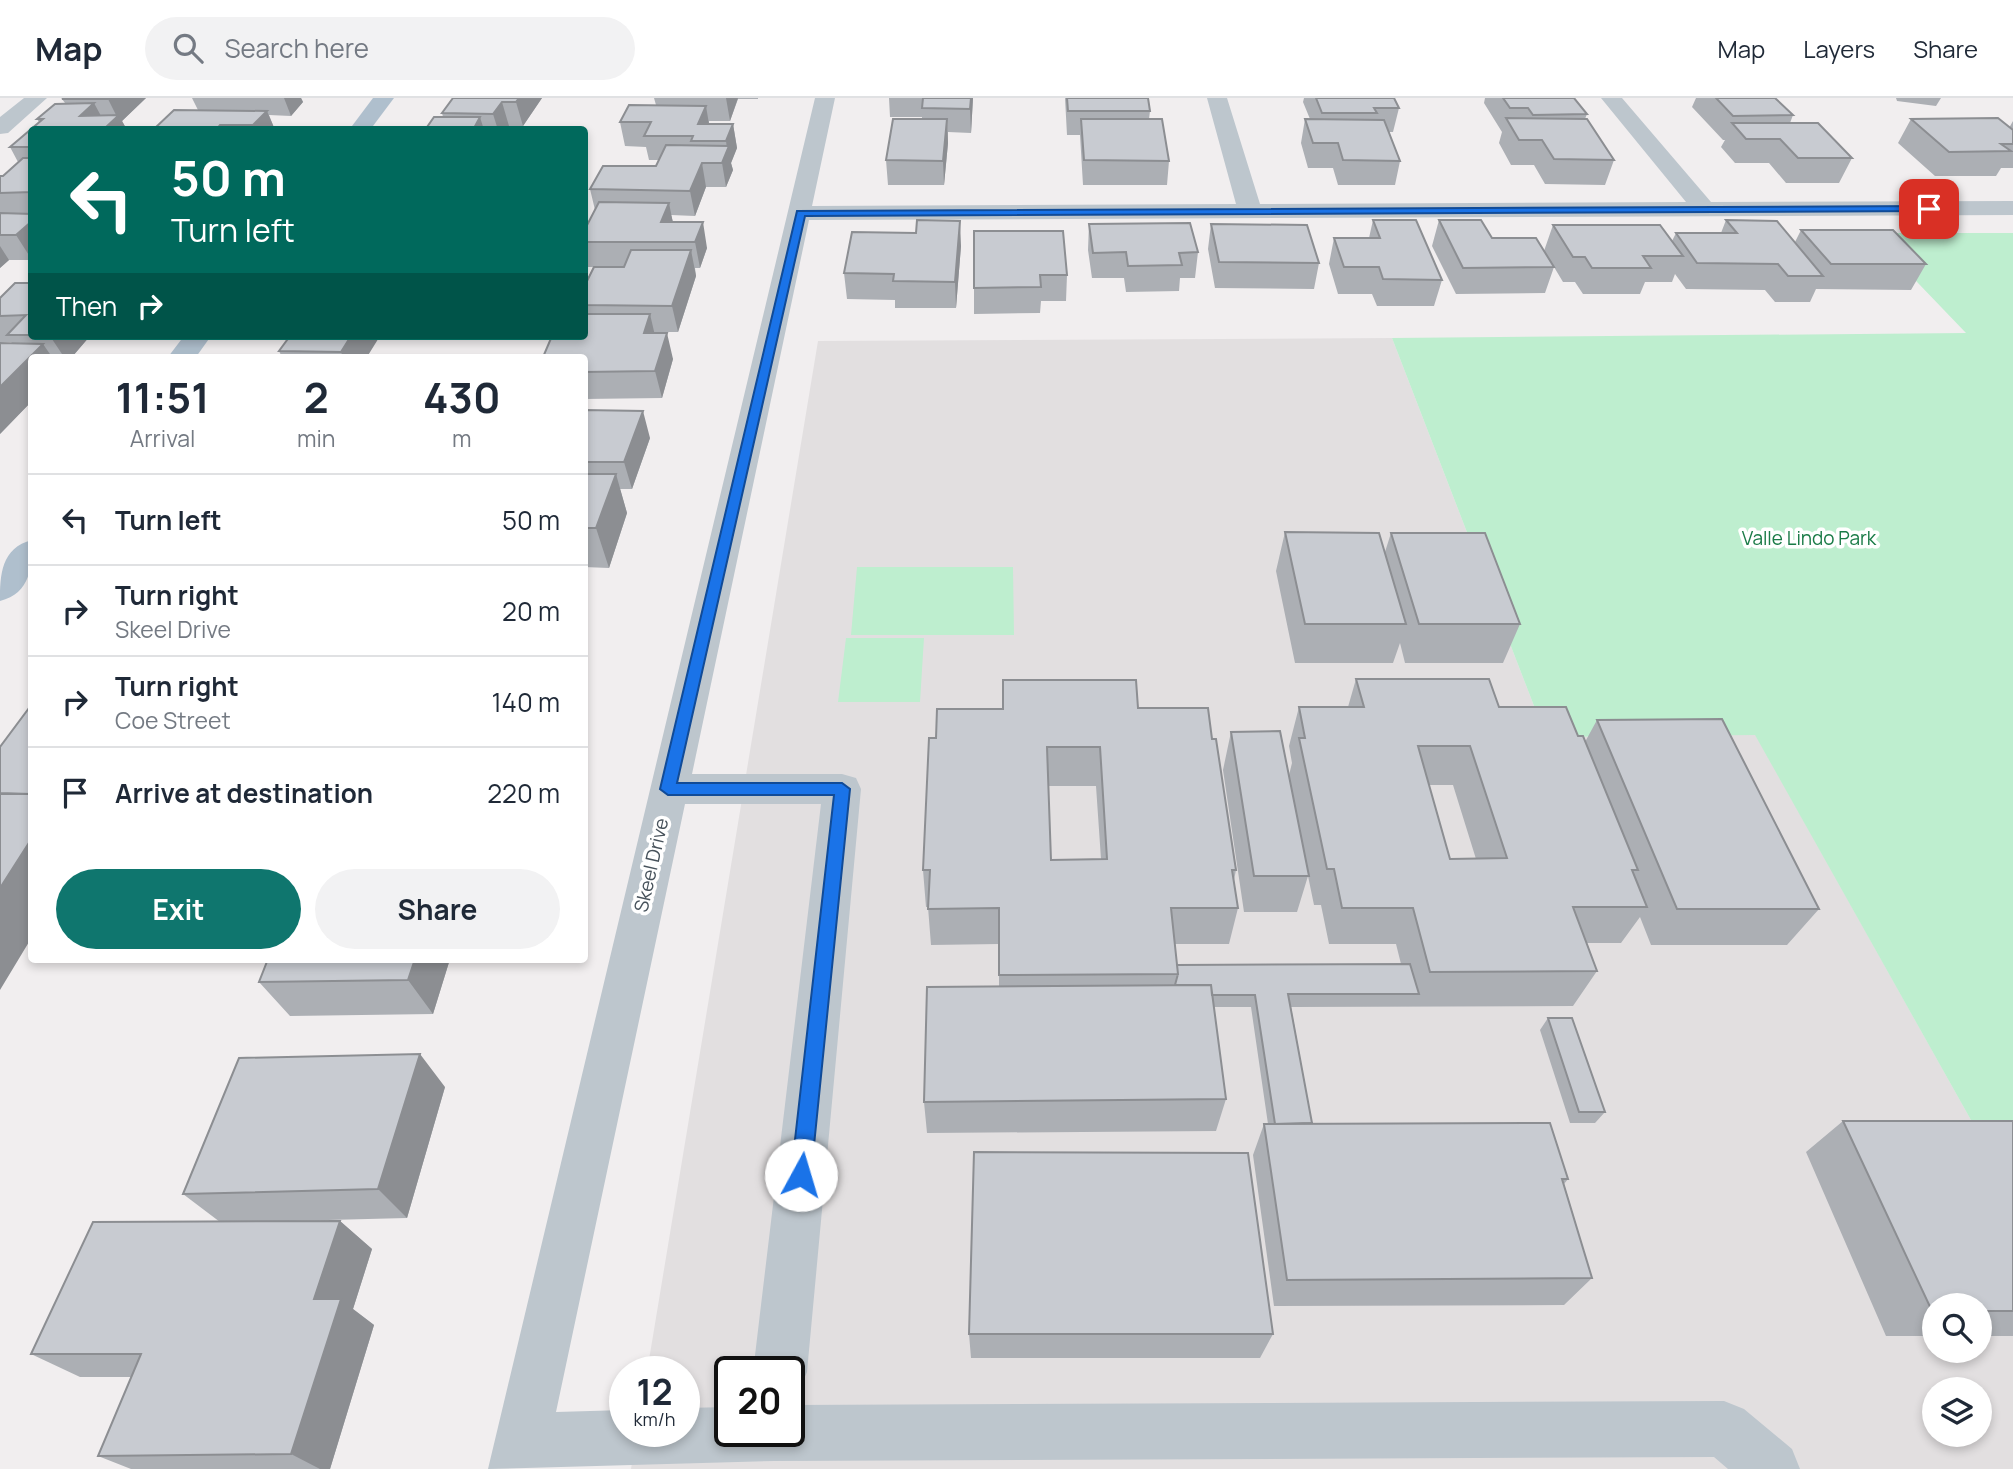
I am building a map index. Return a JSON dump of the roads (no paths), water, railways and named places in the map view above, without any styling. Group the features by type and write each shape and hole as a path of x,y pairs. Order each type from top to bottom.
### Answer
{"main road":[{"path":"362,126 384,98"},
{"path":"184,354 195,340"},
{"path":"0,590 28,555"}],"street":[{"path":"0,128 37,98"},
{"name":"Skeel Drive","path":"519,1455 825,98"},
{"path":"1217,98 1250,211"},
{"path":"1611,98 1706,211"},
{"path":"800,213 2013,208"},
{"path":"668,789 842,789 782,1356"},
{"path":"805,1432 1724,1429 1772,1469"},
{"path":"519,1455 714,1437"}],"park label":[{"name":"Valle Lindo Park","path":"1809,538"}]}
